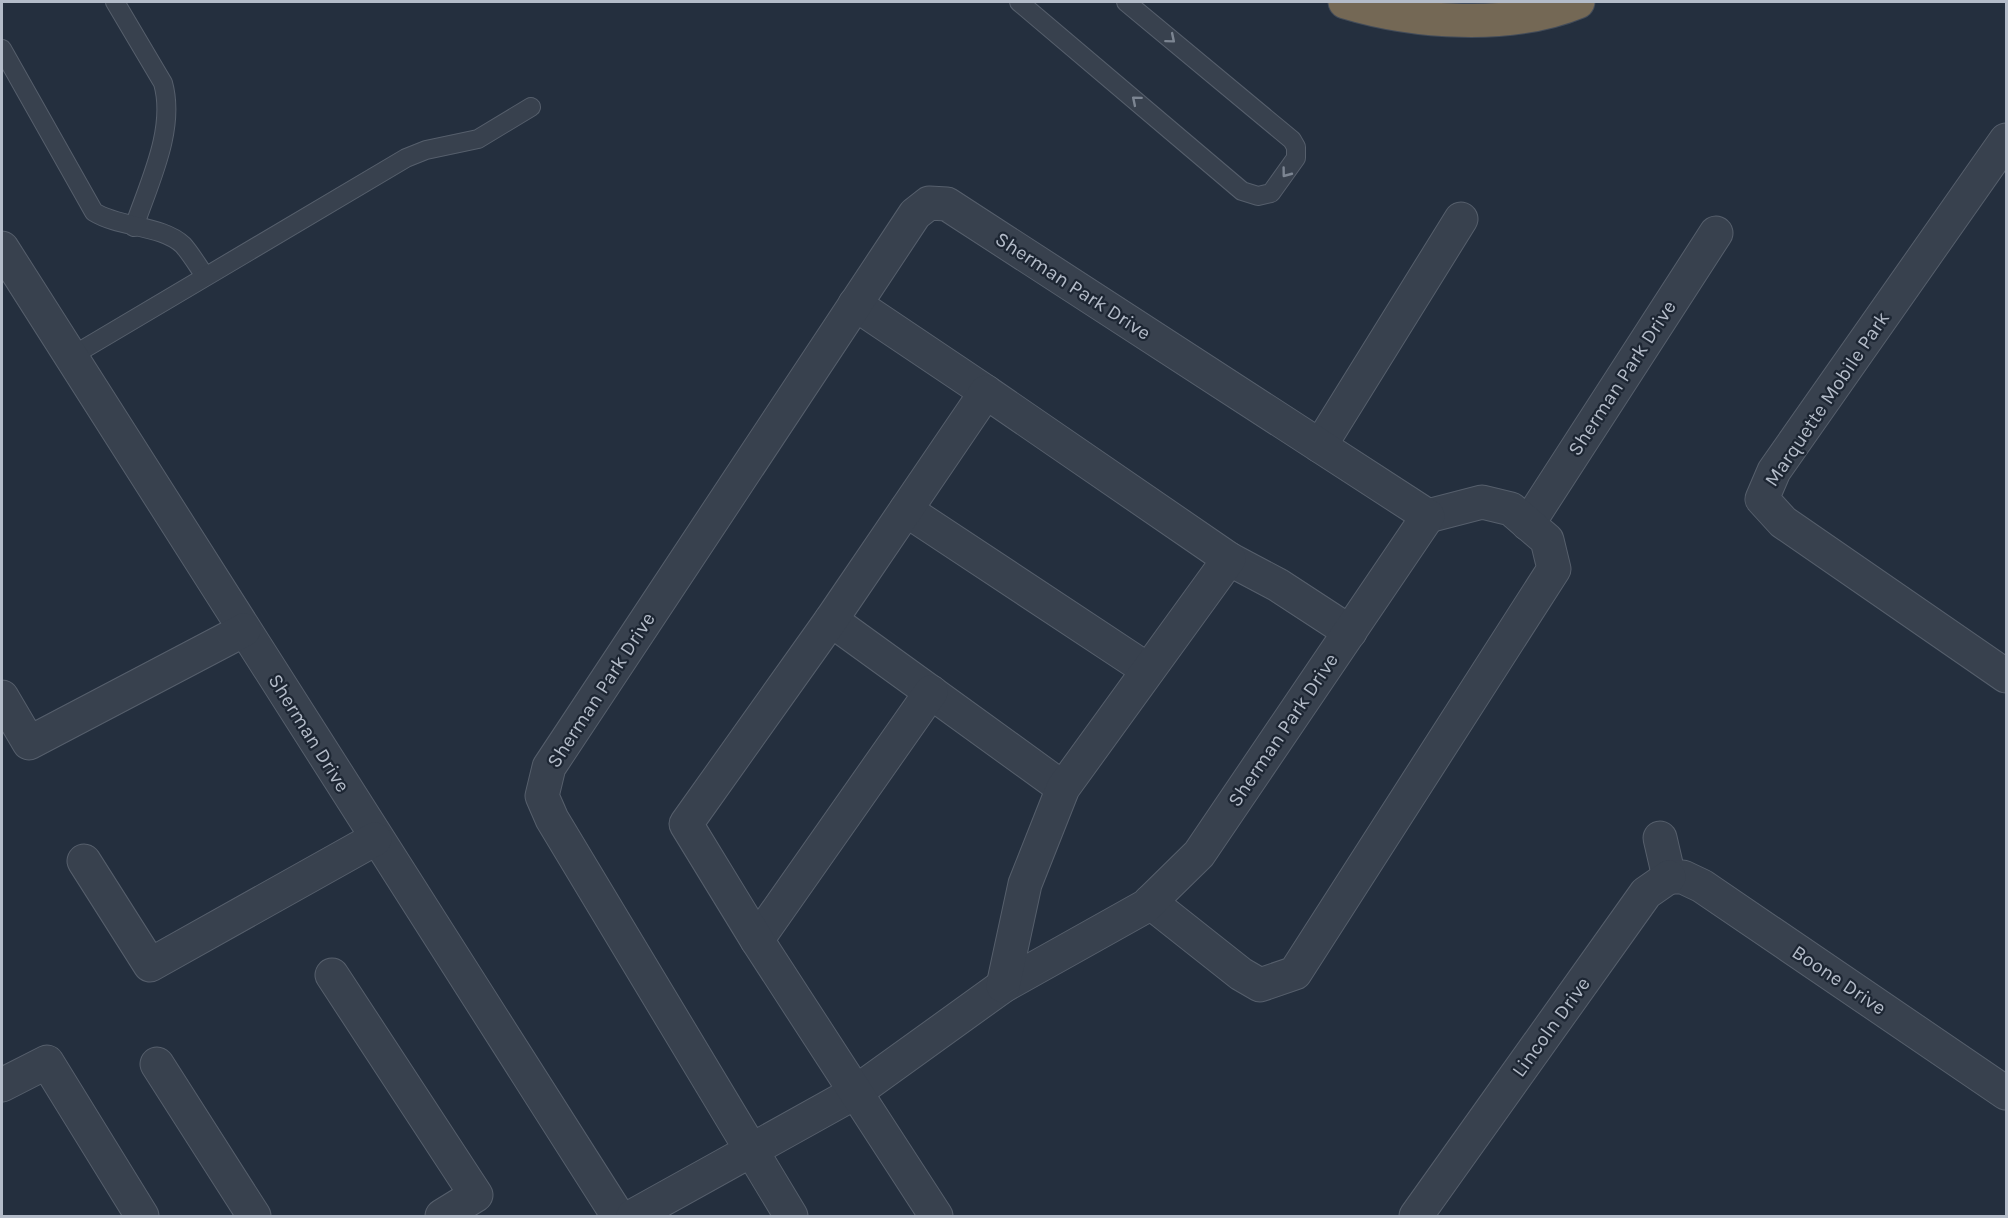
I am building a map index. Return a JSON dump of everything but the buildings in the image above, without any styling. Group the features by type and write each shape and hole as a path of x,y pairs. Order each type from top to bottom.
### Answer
{"highway":[{"path":"1345,2 1417,18 1461,20 1520,16 1578,2"}],"street":[{"name":"Marquette Mobile Park","path":"2007,140 1774,471 1762,499 1783,522 2007,676"},
{"name":"Sherman Park Drive","path":"633,1216 750,1152 856,1092 1003,986 1150,902 1199,854 1428,516 947,204 929,203 915,214 549,767 542,796 552,819 750,1152 792,1216"},
{"path":"1320,446 1461,219"},
{"name":"Sherman Park Drive","path":"1528,524 1716,233"},
{"name":"Sherman Drive","path":"2,249 72,356 375,839 618,1216"},
{"path":"855,304 1229,559 1278,585 1350,632"},
{"path":"936,1216 756,940 686,824 831,620 986,392"},
{"path":"1150,902 1241,974 1260,985 1295,973 1554,569 1547,540 1511,508 1482,502 1428,516"},
{"path":"906,510 1148,670"},
{"path":"1003,986 1025,884 1063,788 1229,559"},
{"path":"831,620 1063,788"},
{"path":"2,697 29,743 244,630"},
{"path":"756,940 931,692"},
{"path":"1660,838 1669,877"},
{"path":"84,861 150,966 375,839"},
{"name":"Boone Drive","path":"1669,877 1683,877 1702,886 2007,1093"},
{"name":"Lincoln Drive","path":"1416,1216 1646,893 1669,877"},
{"path":"332,975 476,1195 441,1216"},
{"path":"2,1086 47,1062 142,1216"},
{"path":"158,1064 254,1216"}],"lane":[{"path":"115,2 163,83 167,98 160,148 134,227"},
{"path":"1019,2 1242,191 1258,196 1271,193 1296,158 1292,140 1126,2"},
{"path":"2,48 94,212 109,221 171,237 183,245 205,276"},
{"path":"72,356 406,158 426,150 478,139 531,106"}]}
